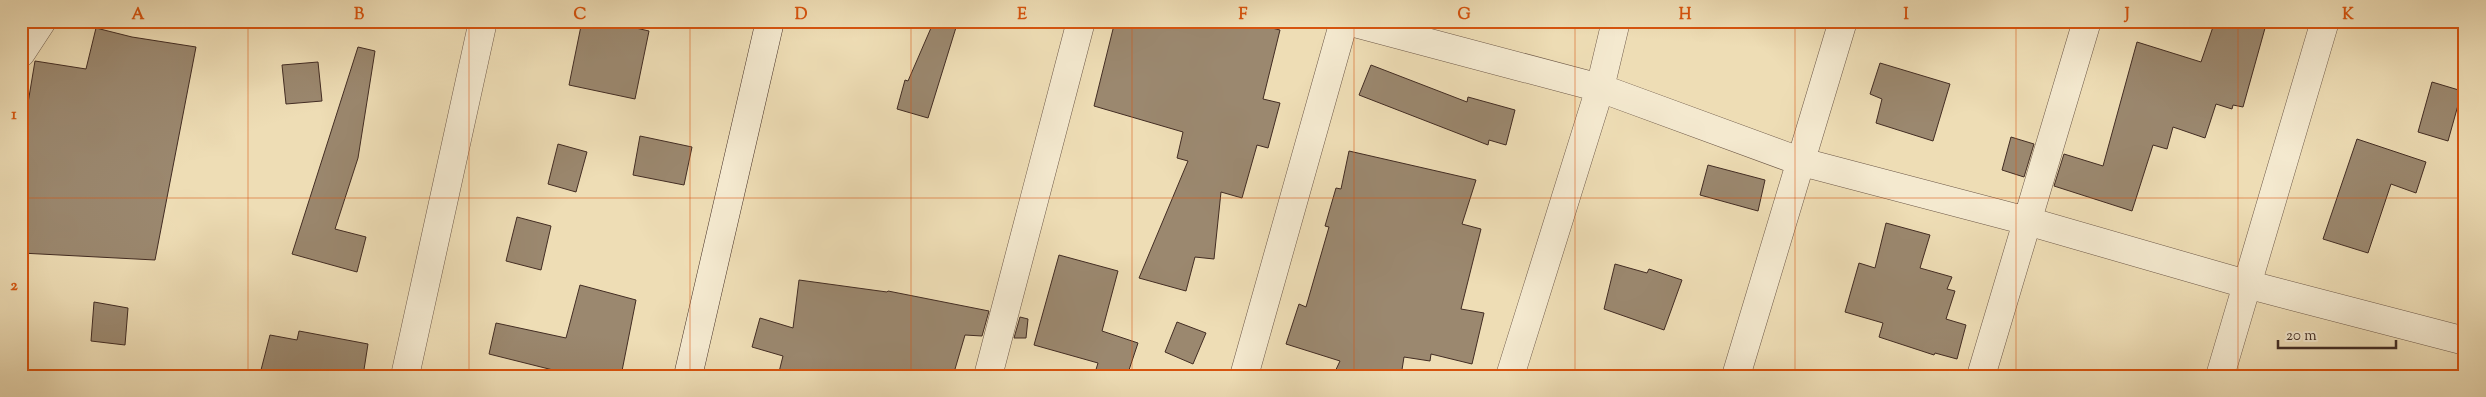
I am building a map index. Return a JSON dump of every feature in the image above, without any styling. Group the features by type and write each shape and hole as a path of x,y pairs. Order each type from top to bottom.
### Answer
{"street":[{"path":"21,53 42,21"},
{"path":"405,376 483,21"},
{"path":"688,376 770,21"},
{"path":"988,376 1081,21"},
{"path":"1244,376 1345,21 1600,88 1802,162 2027,221 2246,284 2465,341"},
{"path":"1510,376 1600,88 1616,21"},
{"path":"1736,376 1843,21"},
{"path":"1982,376 2087,21"},
{"path":"2220,376 2325,21"}],"building":[{"path":"582,21 605,21 649,31 635,99 569,85"},
{"path":"934,21 958,21 928,118 897,109 905,80 908,81"},
{"path":"1115,21 1244,21 1280,30 1263,99 1280,103 1268,148 1257,145 1242,198 1221,192 1214,259 1195,257 1186,291 1139,278 1188,161 1177,158 1183,132 1094,106"},
{"path":"2215,21 2267,21 2243,107 2233,105 2232,109 2216,104 2205,138 2173,127 2167,149 2153,145 2132,211 2054,186 2064,154 2103,166 2137,42 2201,62"},
{"path":"96,28 132,37 196,47 155,260 21,253 21,108 27,109 35,61 86,69"},
{"path":"358,47 375,51 358,158 335,229 366,237 357,272 292,254"},
{"path":"318,62 322,101 286,104 282,65"},
{"path":"1880,63 1950,84 1933,141 1876,123 1882,99 1870,94"},
{"path":"1371,65 1467,102 1468,97 1515,110 1506,145 1489,140 1488,145 1359,95"},
{"path":"2432,82 2462,91 2448,141 2418,132"},
{"path":"640,136 692,147 684,185 633,175"},
{"path":"2011,137 2034,144 2024,177 2002,170"},
{"path":"2357,139 2426,162 2416,193 2391,184 2368,253 2323,239"},
{"path":"558,144 587,152 576,192 548,184"},
{"path":"1349,151 1476,180 1462,224 1481,229 1461,309 1484,313 1472,364 1431,354 1430,361 1404,357 1401,376 1333,376 1340,361 1286,344 1299,304 1306,307 1329,227 1325,226 1336,188 1341,189"},
{"path":"1708,165 1765,180 1758,211 1700,195"},
{"path":"517,217 551,226 541,270 506,261"},
{"path":"1886,223 1930,235 1920,268 1952,277 1947,289 1955,291 1946,319 1966,325 1957,359 1935,353 1934,355 1879,337 1883,323 1845,312 1859,263 1875,268"},
{"path":"1059,255 1118,271 1102,331 1138,343 1127,376 1094,376 1098,363 1034,345"},
{"path":"1615,264 1647,273 1649,269 1682,280 1664,330 1604,309"},
{"path":"799,280 888,291 989,311 982,336 965,335 953,376 778,376 783,356 752,347 760,318 793,328"},
{"path":"580,285 636,300 621,376 577,376 489,354 496,323 566,338"},
{"path":"94,302 128,308 125,345 91,341"},
{"path":"1020,317 1028,319 1026,338 1014,338"},
{"path":"1177,322 1206,333 1193,364 1165,352"},
{"path":"299,331 368,344 363,376 289,376 261,370 270,335 297,340"}]}
